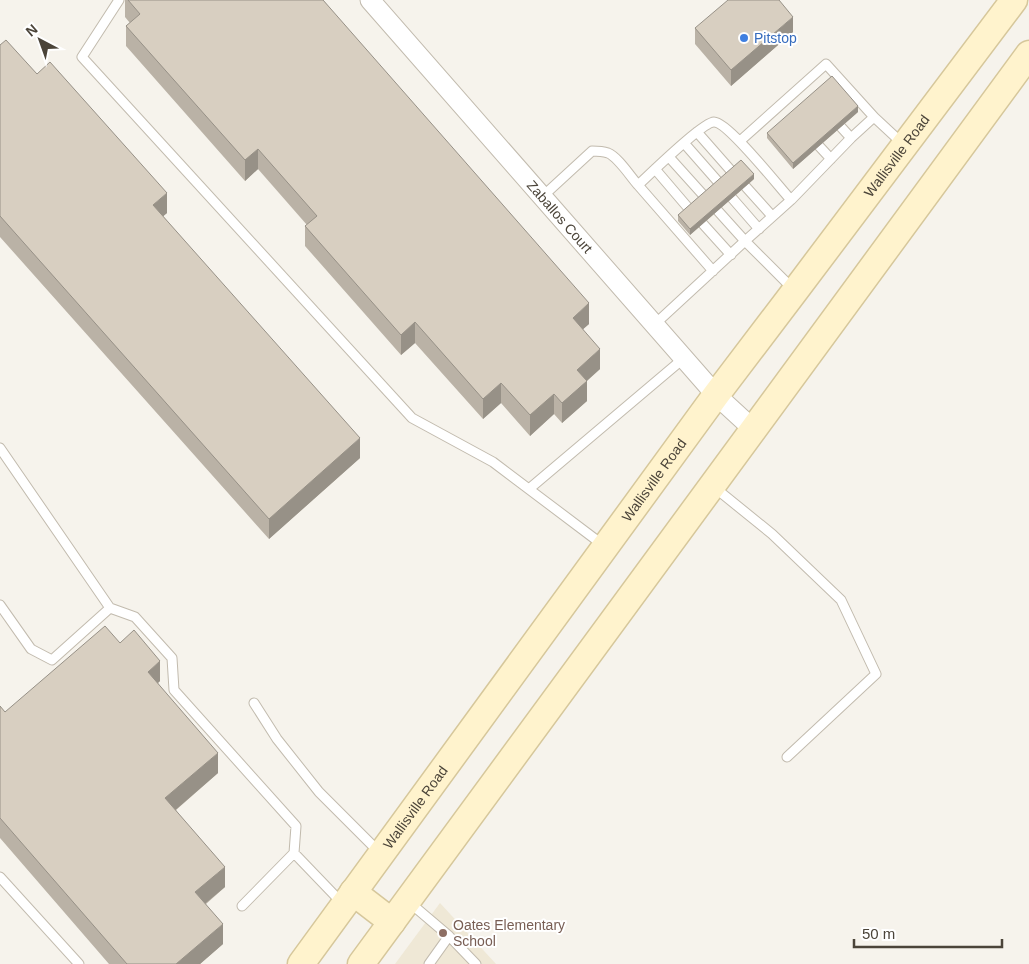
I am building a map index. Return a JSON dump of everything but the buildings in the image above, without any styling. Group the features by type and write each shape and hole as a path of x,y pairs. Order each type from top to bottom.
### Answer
{"main road":[{"name":"Wallisville Road","path":"300,964 716,395 1014,0"},
{"path":"362,964 1029,54"},
{"path":"348,899 392,922"}],"street":[{"name":"Zaballos Court","path":"370,0 716,395 753,429"}],"lane":[{"path":"119,0 82,57 412,418 493,462 605,547"},
{"path":"740,141 785,106 807,86 826,64 874,117 905,145"},
{"path":"654,324 791,200 874,117"},
{"path":"638,185 697,132 711,122 717,122 740,141 791,200"},
{"path":"841,127 851,138"},
{"path":"697,132 733,173"},
{"path":"684,143 720,184"},
{"path":"819,146 831,159"},
{"path":"542,197 592,151 608,153 614,157 713,271"},
{"path":"669,156 705,197"},
{"path":"654,169 690,210"},
{"path":"746,186 772,216"},
{"path":"732,198 758,229"},
{"path":"718,211 795,291"},
{"path":"703,224 731,255"},
{"path":"529,489 684,358"},
{"path":"0,448 110,608 135,618 172,658 174,690 296,826 294,854 242,906"},
{"path":"712,485 772,534 841,600 876,674 787,757"},
{"path":"0,605 31,649 52,660 110,608"},
{"path":"254,703 277,739 319,792 381,854"},
{"path":"294,854 348,899"},
{"path":"0,877 79,964"},
{"path":"408,901 449,936 476,964"},
{"path":"428,964 449,936"}],"shaded area":[{"name":"Oates Elementary School","path":"440,903 496,964 395,964"}],"place":[{"name":"Pitstop","path":"744,38"},
{"name":"Oates Elementary School","path":"443,933"}]}
